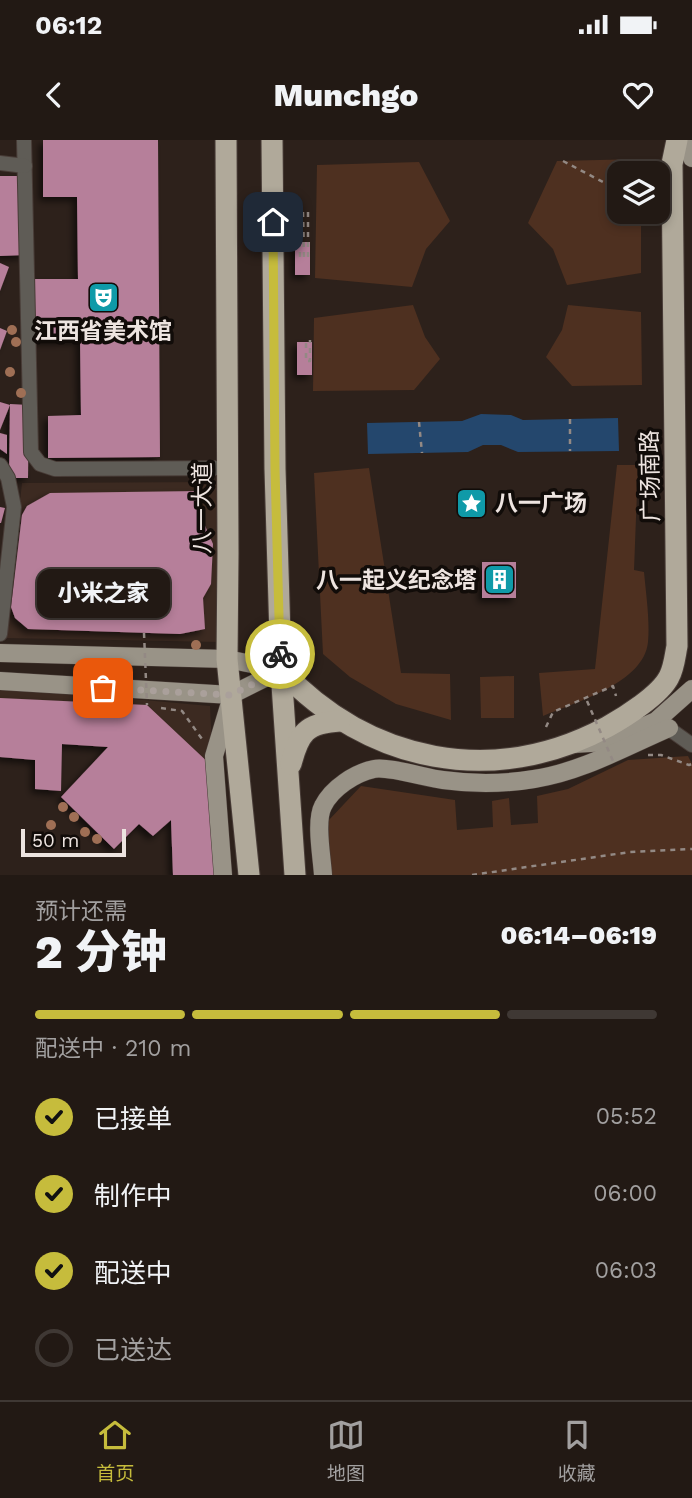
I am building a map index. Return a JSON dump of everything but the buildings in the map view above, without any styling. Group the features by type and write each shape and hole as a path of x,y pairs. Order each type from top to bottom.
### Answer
{"highway":[{"name":"八一大道","path":"226,140 227,659 249,875"},
{"path":"272,140 275,469 281,670 295,875"},
{"name":"广场南路","path":"570,744 603,729 634,710 669,679 677,646 672,164 677,140"},
{"path":"281,670 316,704 340,721 379,741 402,749 449,759 498,760 547,752 570,744"},
{"path":"287,776 297,742 304,732 321,722 340,721"}],"main road":[{"path":"687,140 692,158"},
{"path":"0,653 227,659 281,670"},
{"path":"0,681 231,695 281,670"},
{"path":"323,875 320,835 322,807 336,789 358,775 377,768 444,780 492,783 534,779 583,766 663,724 692,689"},
{"path":"223,875 214,756 231,695"},
{"path":"570,744 608,743 663,724"}],"street":[{"path":"24,140 31,452 40,464 55,469 228,468"},
{"path":"0,163 25,166"},
{"path":"0,466 8,478 14,506 0,634"},
{"path":"663,724 692,745"}],"path":[{"path":"564,161 607,184"},
{"path":"304,257 303,212 304,257"},
{"path":"306,343 306,361 310,361 310,340"},
{"path":"570,419 570,451"},
{"path":"419,422 422,453"},
{"path":"144,633 147,705"},
{"path":"546,727 553,712 613,686 616,696"},
{"path":"586,699 613,761"},
{"path":"159,707 182,711"},
{"path":"647,755 661,755 692,764"},
{"path":"472,875 630,852 692,849"}],"shaded area":[{"path":"641,159 607,161 607,224 641,224 641,273 567,285 553,249 528,223 557,161"},
{"path":"419,162 450,221 426,249 412,287 315,278 317,165"},
{"path":"413,305 425,337 440,359 414,390 313,391 314,318"},
{"path":"568,305 641,312 642,385 572,386 546,357 562,330"},
{"path":"617,465 638,465 634,570 644,572 648,642 644,656 635,669 622,680 590,697 543,716 539,673 595,669"},
{"path":"369,468 401,673 450,674 451,720 396,704 350,677 323,654 314,473"},
{"path":"218,482 219,642 5,638 22,483"},
{"path":"514,676 514,718 481,718 480,677"},
{"path":"0,687 210,706 218,875 153,735 0,729"},
{"path":"688,756 692,764 692,875 320,875 328,821 361,786 455,800 457,830 493,827 492,801 509,798 511,825 538,823 537,796 568,789 628,760"}],"water":[{"path":"481,414 511,415 523,420 618,418 619,451 518,452 501,445 483,445 468,452 368,454 367,423 462,421"}],"way so far":[{"path":"103,688 231,695 281,670 280,654"}],"place":[{"name":"江西省美术馆","path":"103,297"},
{"name":"八一广场","path":"472,503"},
{"name":"八一起义纪念塔","path":"500,580"},
{"name":"小米之家","path":"103,688"}],"route":[{"path":"273,222 280,654"}]}
